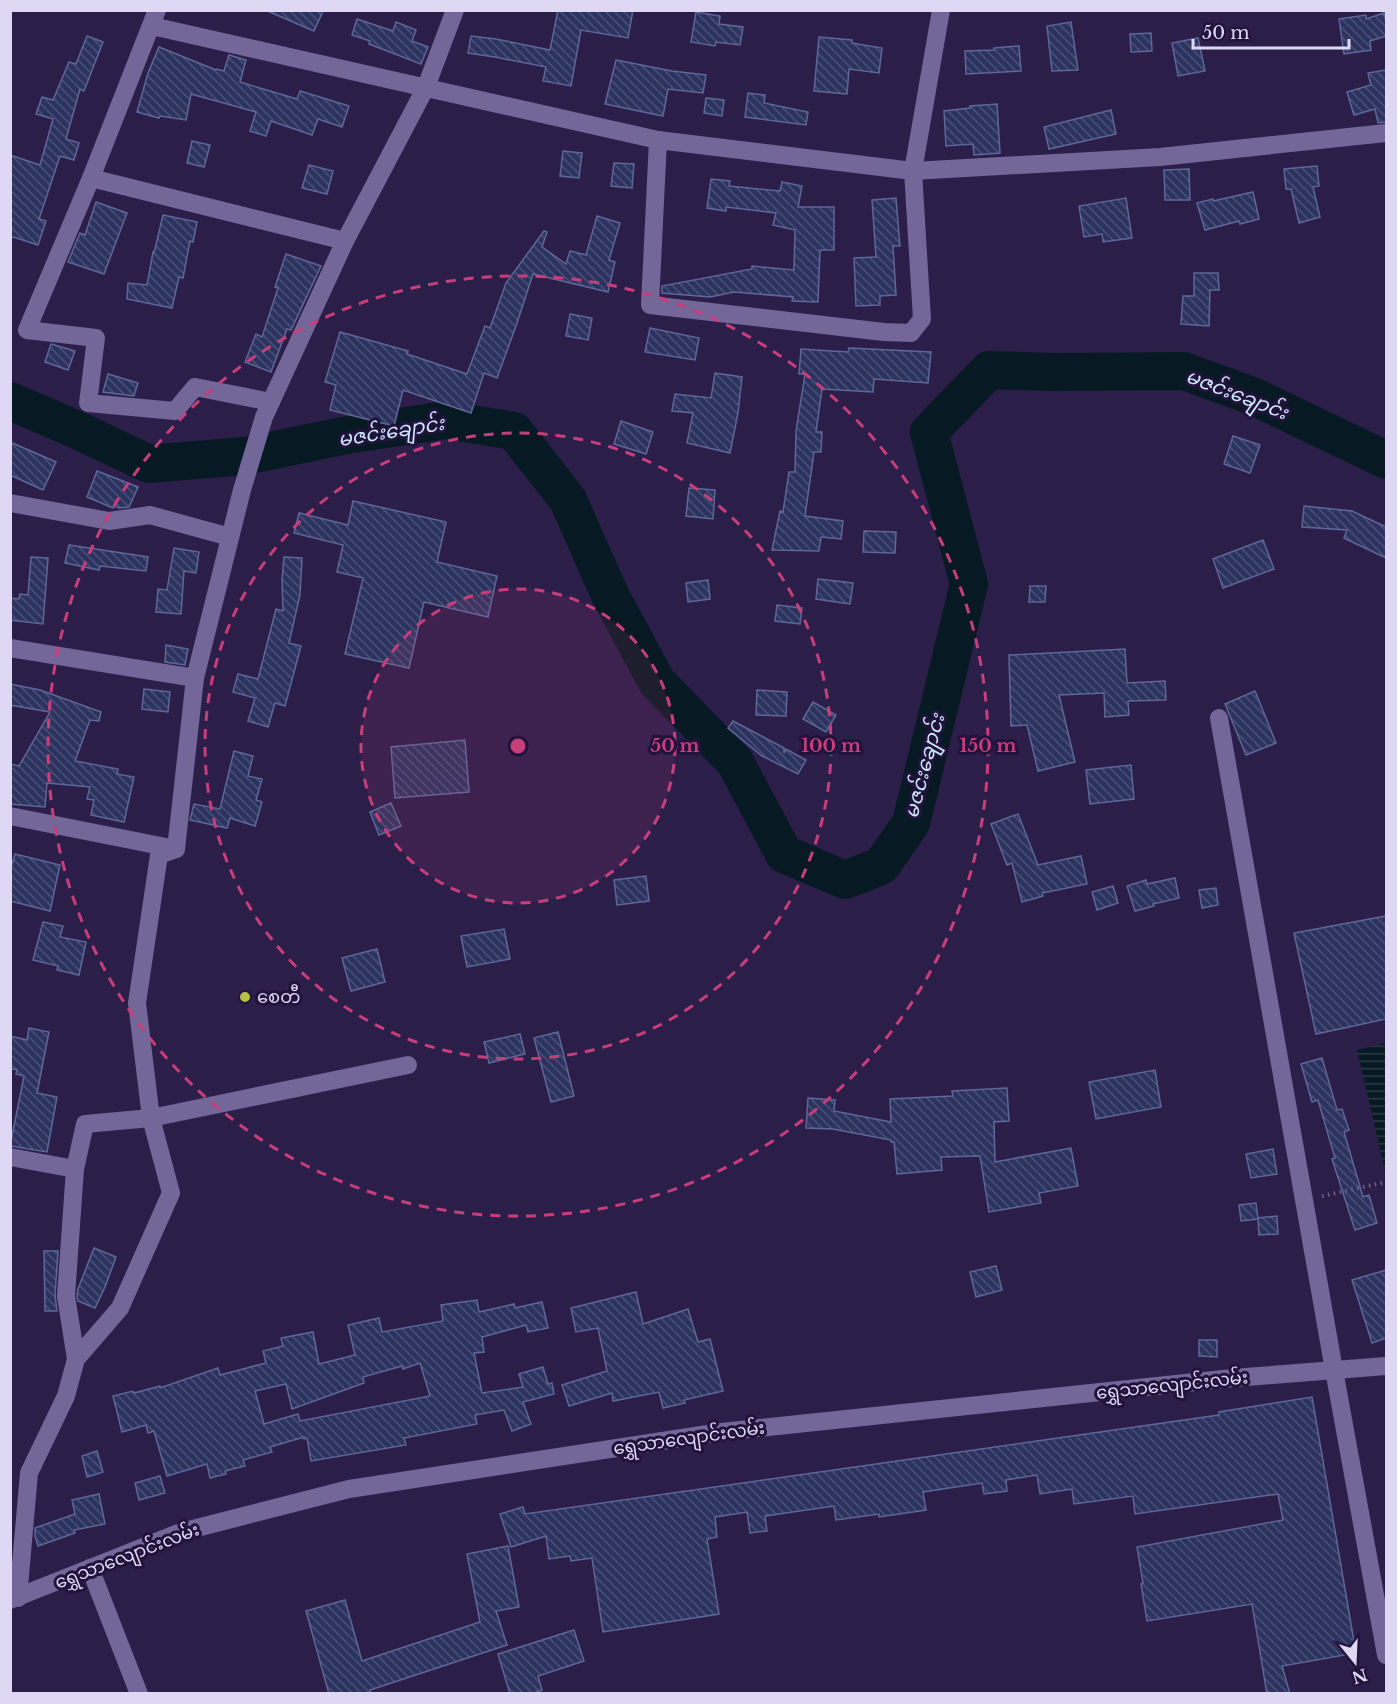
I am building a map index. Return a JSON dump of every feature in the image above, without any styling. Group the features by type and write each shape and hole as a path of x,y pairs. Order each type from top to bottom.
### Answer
{"street":[{"path":"176,849 195,678 242,490 267,410 345,241 426,87 455,10"},
{"path":"658,140 650,305 884,332 911,333 922,319 913,171 941,10"},
{"path":"267,410 195,387 176,411 88,403 96,338 27,330 155,18 426,87 658,140 913,171 1161,157 1386,133"},
{"path":"91,178 345,241"},
{"path":"10,503 109,520 150,514 230,537"},
{"path":"10,648 195,678"},
{"path":"1219,718 1386,1655"},
{"path":"10,816 176,849"},
{"path":"76,1359 120,1308 171,1193 151,1118 137,1003 159,855 176,849"},
{"path":"14,1599 29,1473 66,1396 76,1359 66,1296 75,1169 85,1124 151,1118 408,1065"},
{"path":"10,1157 75,1169"},
{"name":"ရွှေသာလျောင်းလမ်း","path":"14,1599 181,1532 349,1489 721,1432 1233,1378 1386,1366"},
{"path":"90,1568 139,1694"}],"path":[{"path":"1304,1200 1386,1182"}],"water":[{"path":"1386,1043 1386,1175 1357,1050"}],"building":[{"path":"265,10 294,10 323,11 314,31"},
{"path":"558,10 633,10 628,38 581,30 571,86 543,81 546,67 468,53 471,36 550,50"},
{"path":"696,12 720,16 719,24 743,27 740,45 716,42 715,46 691,42"},
{"path":"1384,13 1386,36 1370,41 1371,50 1344,54 1339,19 1366,15 1366,19"},
{"path":"357,19 393,31 396,22 416,30 412,41 428,47 421,64 352,35"},
{"path":"1071,22 1078,70 1052,71 1047,26"},
{"path":"1151,33 1152,51 1131,52 1130,34"},
{"path":"87,36 103,42 84,91 80,89 66,139 79,143 74,160 60,156 39,219 46,221 38,245 10,236 10,155 40,165 53,119 36,114 42,97 53,100 69,62 76,64"},
{"path":"819,37 852,40 852,43 882,48 879,73 849,69 847,94 814,91"},
{"path":"1198,38 1205,71 1178,76 1172,43"},
{"path":"1019,46 1021,71 966,74 965,51"},
{"path":"159,47 216,70 224,71 229,55 246,60 240,82 297,99 300,91 349,106 342,127 318,119 312,135 271,121 266,136 250,131 256,112 191,94 186,120 160,116 159,118 137,112 148,73"},
{"path":"616,60 706,75 703,93 668,89 663,116 605,104"},
{"path":"1386,70 1386,122 1378,123 1375,109 1354,115 1347,92 1371,85 1368,73"},
{"path":"748,93 765,95 764,103 808,112 806,125 745,117"},
{"path":"706,98 724,100 722,116 704,113"},
{"path":"997,104 1000,153 974,155 973,144 946,146 944,111"},
{"path":"1111,110 1116,134 1049,149 1044,127"},
{"path":"192,141 210,145 204,167 187,163"},
{"path":"563,151 582,153 579,178 560,176"},
{"path":"614,163 634,164 632,188 611,186"},
{"path":"309,165 333,171 327,194 302,188"},
{"path":"1317,166 1319,186 1313,187 1320,217 1299,223 1291,189 1286,189 1284,169"},
{"path":"1189,169 1190,200 1165,200 1164,170"},
{"path":"711,179 730,181 729,186 780,191 782,182 802,186 798,207 834,207 834,250 820,250 818,302 792,301 793,297 734,292 710,297 662,293 662,286 752,269 752,266 794,270 795,230 773,225 776,213 726,207 726,211 707,208"},
{"path":"1253,192 1259,219 1240,224 1239,221 1205,230 1197,203"},
{"path":"896,198 900,246 893,246 896,295 880,296 880,305 856,306 854,258 876,257 872,200"},
{"path":"1126,198 1132,238 1103,242 1102,234 1084,237 1079,206"},
{"path":"96,202 127,213 104,274 68,262 80,233 85,235"},
{"path":"163,215 197,222 193,242 190,241 183,278 179,277 172,308 127,299 128,283 147,285"},
{"path":"597,216 620,223 609,260 615,262 608,292 533,274 497,378 484,373 471,413 403,390 394,426 330,410 336,385 325,382 340,332 408,351 407,354 467,374 485,326 490,328 506,283 544,231 547,232 542,247 566,264 570,251 586,255"},
{"path":"286,254 321,266 291,330 287,329 271,372 245,362 256,334 262,337"},
{"path":"1194,273 1218,273 1219,290 1210,290 1209,326 1181,324 1183,296 1194,296"},
{"path":"570,314 592,318 588,340 566,336"},
{"path":"650,328 699,338 695,360 645,352"},
{"path":"51,344 75,351 68,370 45,362"},
{"path":"849,348 931,352 928,383 874,379 873,392 822,389 816,432 822,432 821,452 814,452 805,516 843,521 841,539 821,537 819,551 772,550 780,511 783,512 789,472 795,472 796,431 805,374 799,374 801,349 848,352"},
{"path":"715,373 742,377 730,453 687,443 693,413 672,411 675,394 711,398"},
{"path":"108,374 138,383 134,396 103,392"},
{"path":"621,421 653,432 646,454 614,444"},
{"path":"1233,436 1260,445 1250,473 1224,464"},
{"path":"10,442 56,462 43,490 10,475"},
{"path":"97,471 138,487 129,507 114,506 113,508 87,497"},
{"path":"689,488 715,490 713,519 686,516"},
{"path":"353,501 446,522 437,562 497,576 488,617 424,602 409,668 345,654 363,578 337,572 343,545 294,533 299,513 348,525"},
{"path":"1304,506 1352,511 1386,527 1386,558 1344,538 1347,530 1302,527"},
{"path":"864,531 896,532 895,553 863,552"},
{"path":"1263,540 1274,569 1223,588 1213,559"},
{"path":"69,545 148,557 146,571 100,566 99,570 65,563"},
{"path":"174,548 199,552 196,573 184,571 181,614 156,612 158,589 167,590"},
{"path":"31,557 48,558 43,624 10,620 10,598 19,599 20,594 28,595"},
{"path":"284,557 302,558 300,595 289,643 301,646 285,706 275,703 268,727 248,721 255,698 233,692 238,674 258,679 276,609 283,611"},
{"path":"818,579 853,583 850,604 816,599"},
{"path":"708,580 710,599 688,602 686,583"},
{"path":"1030,586 1046,586 1045,602 1029,602"},
{"path":"777,605 802,608 800,624 775,621"},
{"path":"166,645 188,649 185,665 165,662"},
{"path":"1125,649 1127,683 1165,681 1166,700 1128,701 1129,715 1105,717 1104,693 1059,695 1075,762 1038,771 1027,725 1011,726 1009,655"},
{"path":"10,684 40,690 101,712 99,721 90,720 75,761 118,769 117,774 134,777 124,822 91,815 94,800 87,799 90,787 47,783 45,807 10,804 10,764 19,766 50,712 10,705"},
{"path":"144,689 170,692 168,712 142,709"},
{"path":"757,690 787,692 786,716 756,715"},
{"path":"1255,691 1276,743 1246,755 1225,704"},
{"path":"813,702 836,715 826,732 803,719"},
{"path":"733,721 784,748 784,753 786,749 806,760 798,774 762,756 728,728"},
{"path":"465,740 469,792 395,798 391,747"},
{"path":"234,751 253,756 248,776 262,779 256,800 262,802 255,826 230,818 227,828 190,820 194,804 220,809"},
{"path":"1131,765 1134,799 1090,804 1086,770"},
{"path":"391,803 401,826 379,835 370,812"},
{"path":"1018,814 1038,865 1081,856 1087,884 1042,893 1043,896 1022,902 1012,863 1007,865 991,824"},
{"path":"15,854 60,865 50,911 10,901 10,871"},
{"path":"646,876 649,901 617,905 614,880"},
{"path":"1175,878 1179,898 1135,911 1127,886 1146,880 1147,884"},
{"path":"1113,886 1118,903 1097,910 1092,892"},
{"path":"1216,888 1218,905 1202,908 1199,890"},
{"path":"1386,916 1386,1019 1316,1034 1294,933"},
{"path":"43,922 63,926 60,937 86,942 79,975 57,970 58,966 33,960"},
{"path":"504,929 510,959 467,967 461,936"},
{"path":"377,949 385,982 351,991 342,958"},
{"path":"29,1028 49,1032 37,1093 57,1097 47,1152 10,1146 24,1076 16,1074 17,1070 10,1068 10,1036 27,1040"},
{"path":"558,1032 574,1096 551,1102 534,1038"},
{"path":"520,1034 525,1054 489,1063 484,1042"},
{"path":"1322,1058 1337,1110 1342,1109 1349,1130 1344,1132 1363,1197 1369,1195 1377,1223 1355,1230 1332,1159 1335,1158 1318,1100 1312,1102 1301,1064"},
{"path":"1155,1070 1161,1107 1096,1119 1089,1082"},
{"path":"1007,1088 1009,1121 994,1122 995,1162 1071,1148 1078,1186 1039,1193 1041,1203 989,1212 980,1156 941,1157 942,1170 897,1174 894,1142 891,1140 833,1129 806,1128 808,1098 835,1100 834,1111 891,1122 890,1099 953,1096 952,1091"},
{"path":"1273,1149 1277,1174 1251,1178 1246,1154"},
{"path":"1256,1203 1258,1219 1241,1221 1239,1205"},
{"path":"1277,1216 1278,1234 1259,1235 1258,1218"},
{"path":"94,1248 116,1257 95,1308 78,1301 77,1296"},
{"path":"44,1251 58,1251 55,1295 57,1311 45,1311"},
{"path":"996,1266 1002,1290 976,1297 970,1272"},
{"path":"1386,1270 1386,1338 1372,1343 1352,1280"},
{"path":"636,1292 643,1324 688,1309 698,1342 710,1339 723,1391 684,1400 685,1403 663,1408 659,1392 613,1401 612,1393 569,1406 562,1385 607,1371 598,1328 576,1332 571,1308"},
{"path":"477,1300 479,1312 514,1304 515,1308 542,1302 548,1328 528,1332 526,1325 482,1337 484,1352 474,1353 482,1393 523,1387 519,1374 543,1367 548,1384 552,1383 554,1394 523,1402 531,1424 512,1431 504,1410 475,1415 477,1424 404,1438 406,1445 311,1461 307,1438 304,1439 304,1437 270,1447 272,1452 243,1460 245,1466 210,1478 207,1464 167,1476 154,1431 148,1433 146,1425 122,1432 113,1396 160,1386 160,1388 218,1368 220,1375 266,1363 263,1351 283,1346 281,1338 313,1332 319,1364 355,1355 348,1325 379,1318 382,1332 443,1321 441,1305","holes":["420,1363 430,1396 300,1421 298,1414 264,1424 255,1391 286,1384 292,1409 364,1383 363,1377"]},
{"path":"1199,1340 1217,1340 1217,1357 1199,1356"},
{"path":"1312,1397 1356,1653 1282,1666 1290,1694 1267,1694 1252,1604 1147,1621 1137,1547 1283,1520 1278,1494 1135,1514 1133,1496 1074,1504 1072,1489 1040,1494 1037,1475 1006,1480 1007,1491 984,1494 982,1483 923,1492 926,1510 879,1517 879,1514 836,1520 834,1506 765,1516 767,1531 750,1533 747,1512 715,1517 717,1537 707,1539 719,1614 603,1632 592,1558 571,1561 570,1556 549,1559 546,1536 511,1547 500,1514 523,1507 525,1514 1219,1415 1219,1412"},
{"path":"97,1451 103,1472 87,1477 82,1456"},
{"path":"160,1476 165,1493 139,1500 135,1483"},
{"path":"99,1494 105,1524 74,1530 75,1533 38,1546 35,1528 75,1514 72,1500"},
{"path":"508,1546 519,1607 496,1611 507,1645 370,1690 371,1694 329,1694 306,1611 345,1600 362,1661 480,1622 467,1554"},
{"path":"574,1630 584,1661 538,1676 542,1690 532,1694 510,1694 498,1654"}],"waterway":[{"name":"မဇင်းချောင်း","path":"10,401 149,464 245,456 352,434 446,420 514,431 568,500 610,595 657,682 735,762 784,854 845,880 881,866 911,823 969,584 929,432 989,370 1184,371 1255,397 1386,460"}],"place":[{"name":"စေတီ","path":"245,997"}]}
